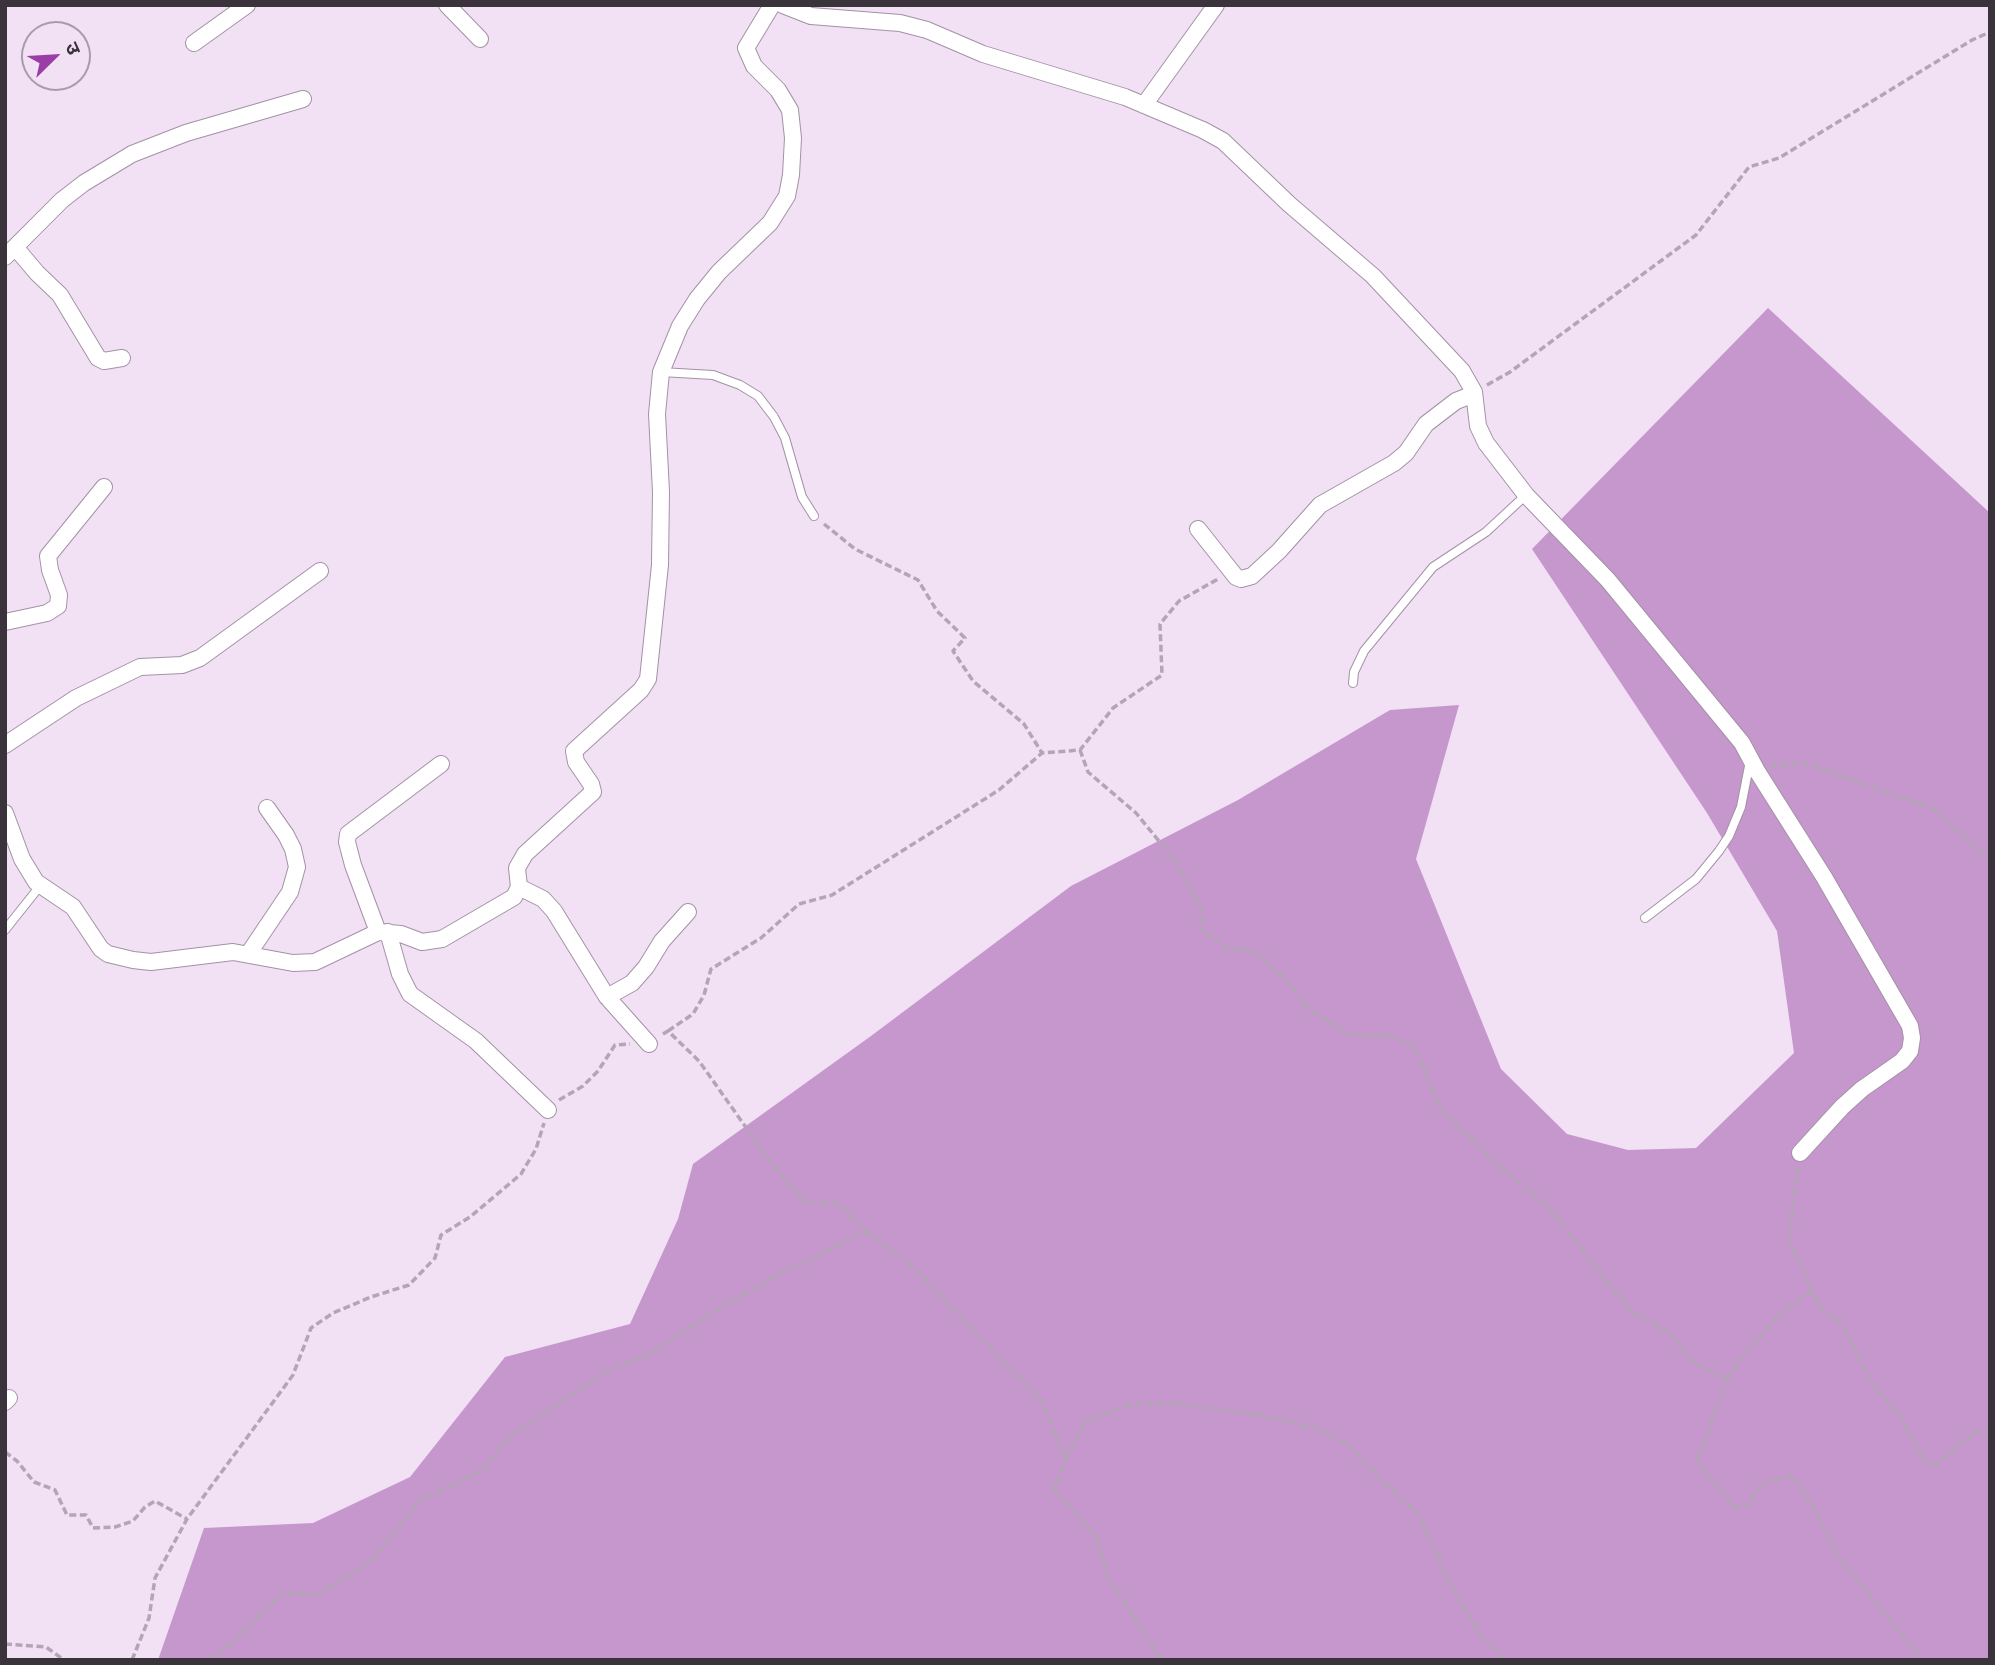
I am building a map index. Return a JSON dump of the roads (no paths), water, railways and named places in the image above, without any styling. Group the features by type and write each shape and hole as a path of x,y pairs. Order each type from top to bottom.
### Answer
{"street":[{"path":"194,43 247,5"},
{"path":"447,5 480,39"},
{"path":"5,813 22,859 31,875 40,886 65,900 81,918 100,949 119,958 151,962 215,953 249,953 293,963 315,962 383,932 422,942 442,939 514,897 519,887 517,868 525,854 593,792 591,784 576,762 574,751 641,690 648,679 660,565 661,492 657,414 661,372 680,326 697,299 719,272 771,223 787,196 792,175 793,138 790,110 778,90 754,66 746,48 772,5"},
{"path":"783,5 811,16 854,12 927,30 983,54 1144,105 1183,120 1223,141 1289,204 1373,276 1462,371 1474,393 1481,435 1526,495 1608,580 1733,730 1830,889 1909,1026 1912,1038 1910,1051 1902,1061 1862,1089 1842,1107 1800,1153"},
{"path":"1144,105 1216,5"},
{"path":"122,358 104,361 98,358 60,295 10,252 73,192 132,154 186,133 303,99"},
{"path":"1198,529 1231,571 1241,579 1259,571 1320,505 1394,463 1406,453 1426,424 1456,401 1474,393"},
{"path":"5,622 47,613 58,606 59,595 48,556 104,487"},
{"path":"5,745 76,698 140,667 182,665 200,658 320,570"},
{"path":"441,764 348,834 350,858 410,994 476,1041 548,1110"},
{"path":"249,953 290,892 297,867 286,835 267,808"},
{"path":"519,887 543,899 554,911 607,997 649,1044"},
{"path":"607,997 639,976 662,941 688,912"}],"lane":[{"path":"661,372 713,375 740,385 758,396 774,417 785,438 802,497 814,516"},
{"path":"1353,682 1354,672 1364,651 1433,567 1486,532 1526,495"},
{"path":"1645,918 1696,879 1719,851 1729,836 1741,807 1752,762"},
{"path":"5,930 40,886"}]}
